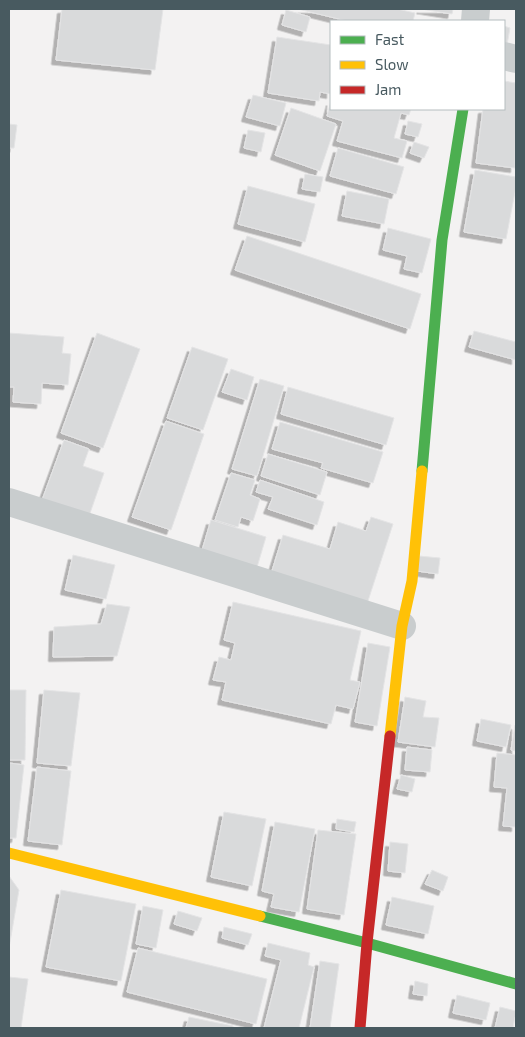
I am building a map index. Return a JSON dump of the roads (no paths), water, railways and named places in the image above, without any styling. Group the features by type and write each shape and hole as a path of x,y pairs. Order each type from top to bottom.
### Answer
{"street":[{"path":"360,1028 367,943 402,626 412,582 442,240 463,110"},
{"path":"9,502 402,626"},
{"path":"9,853 367,943 516,984"}]}
